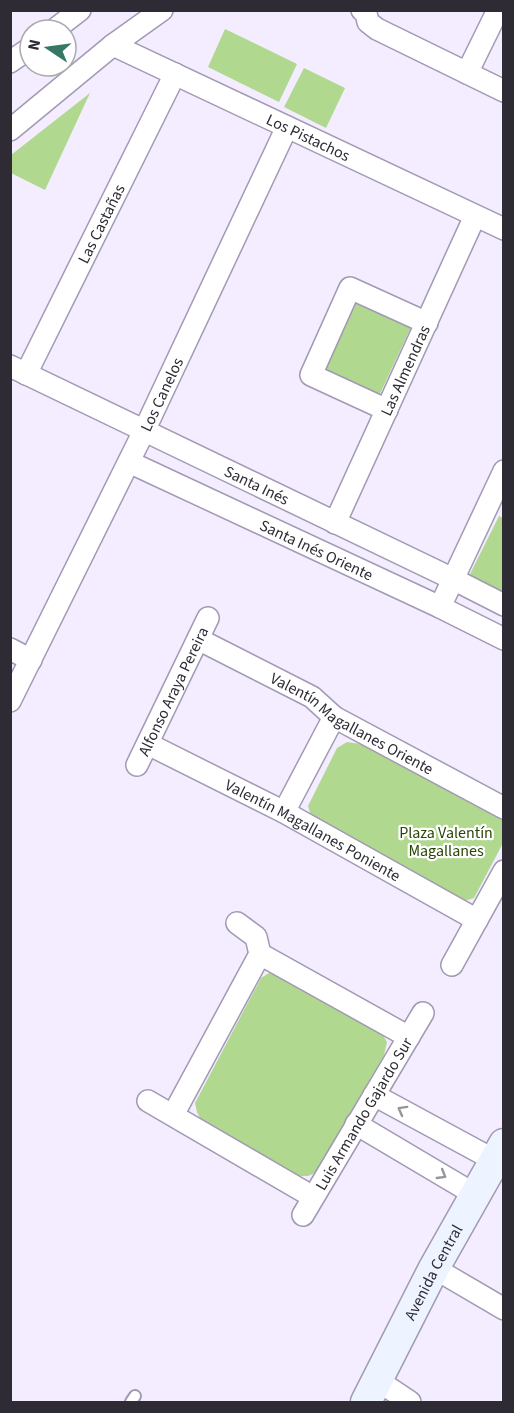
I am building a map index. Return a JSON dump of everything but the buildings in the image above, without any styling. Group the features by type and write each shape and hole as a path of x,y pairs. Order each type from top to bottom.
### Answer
{"street":[{"path":"10,130 113,45 162,10"},
{"path":"467,73 498,10"},
{"path":"365,11 368,22 377,29 504,91"},
{"name":"Los Pistachos","path":"113,45 504,229"},
{"name":"Las Castañas","path":"19,370 175,74"},
{"name":"Los Canelos","path":"10,701 144,431 287,127"},
{"name":"Las Almendras","path":"335,523 476,216"},
{"path":"387,410 311,375 350,288 427,323"},
{"name":"Santa Inés","path":"19,370 504,605"},
{"name":"Santa Inés Oriente","path":"129,462 504,639"},
{"path":"440,607 504,471"},
{"name":"Alfonso Araya Pereira","path":"137,765 208,618"},
{"name":"Valentín Magallanes Oriente","path":"198,639 312,697 334,717 504,808"},
{"path":"10,649 31,660"},
{"path":"284,812 334,717"},
{"name":"Valentín Magallanes Poniente","path":"148,744 284,812 477,920"},
{"path":"452,965 501,882"},
{"path":"148,1101 173,1115 260,954 256,937 237,923"},
{"path":"260,954 409,1037"},
{"name":"Luis Armando Gajardo Sur","path":"173,1115 308,1206 423,1013"},
{"path":"374,1095 499,1152"},
{"path":"356,1124 474,1194"},
{"name":"Avenida Central","path":"371,1391 434,1268 499,1152"},
{"path":"434,1268 504,1309"},
{"path":"371,1391 410,1402"}],"green space":[{"path":"225,29 297,64 279,102 208,67"},
{"path":"304,68 345,88 326,128 284,107"},
{"path":"90,93 45,190 11,173 11,155"},
{"path":"352,301 411,327 379,396 321,369"},
{"path":"499,516 503,518 503,593 469,576"},
{"name":"Plaza Valentín Magallanes","path":"347,742 361,744 503,817 503,843 474,898 461,902 312,819 308,806 337,748"},
{"path":"269,973 280,975 381,1032 387,1042 384,1055 315,1173 308,1176 298,1176 200,1118 195,1103 261,978"}]}
